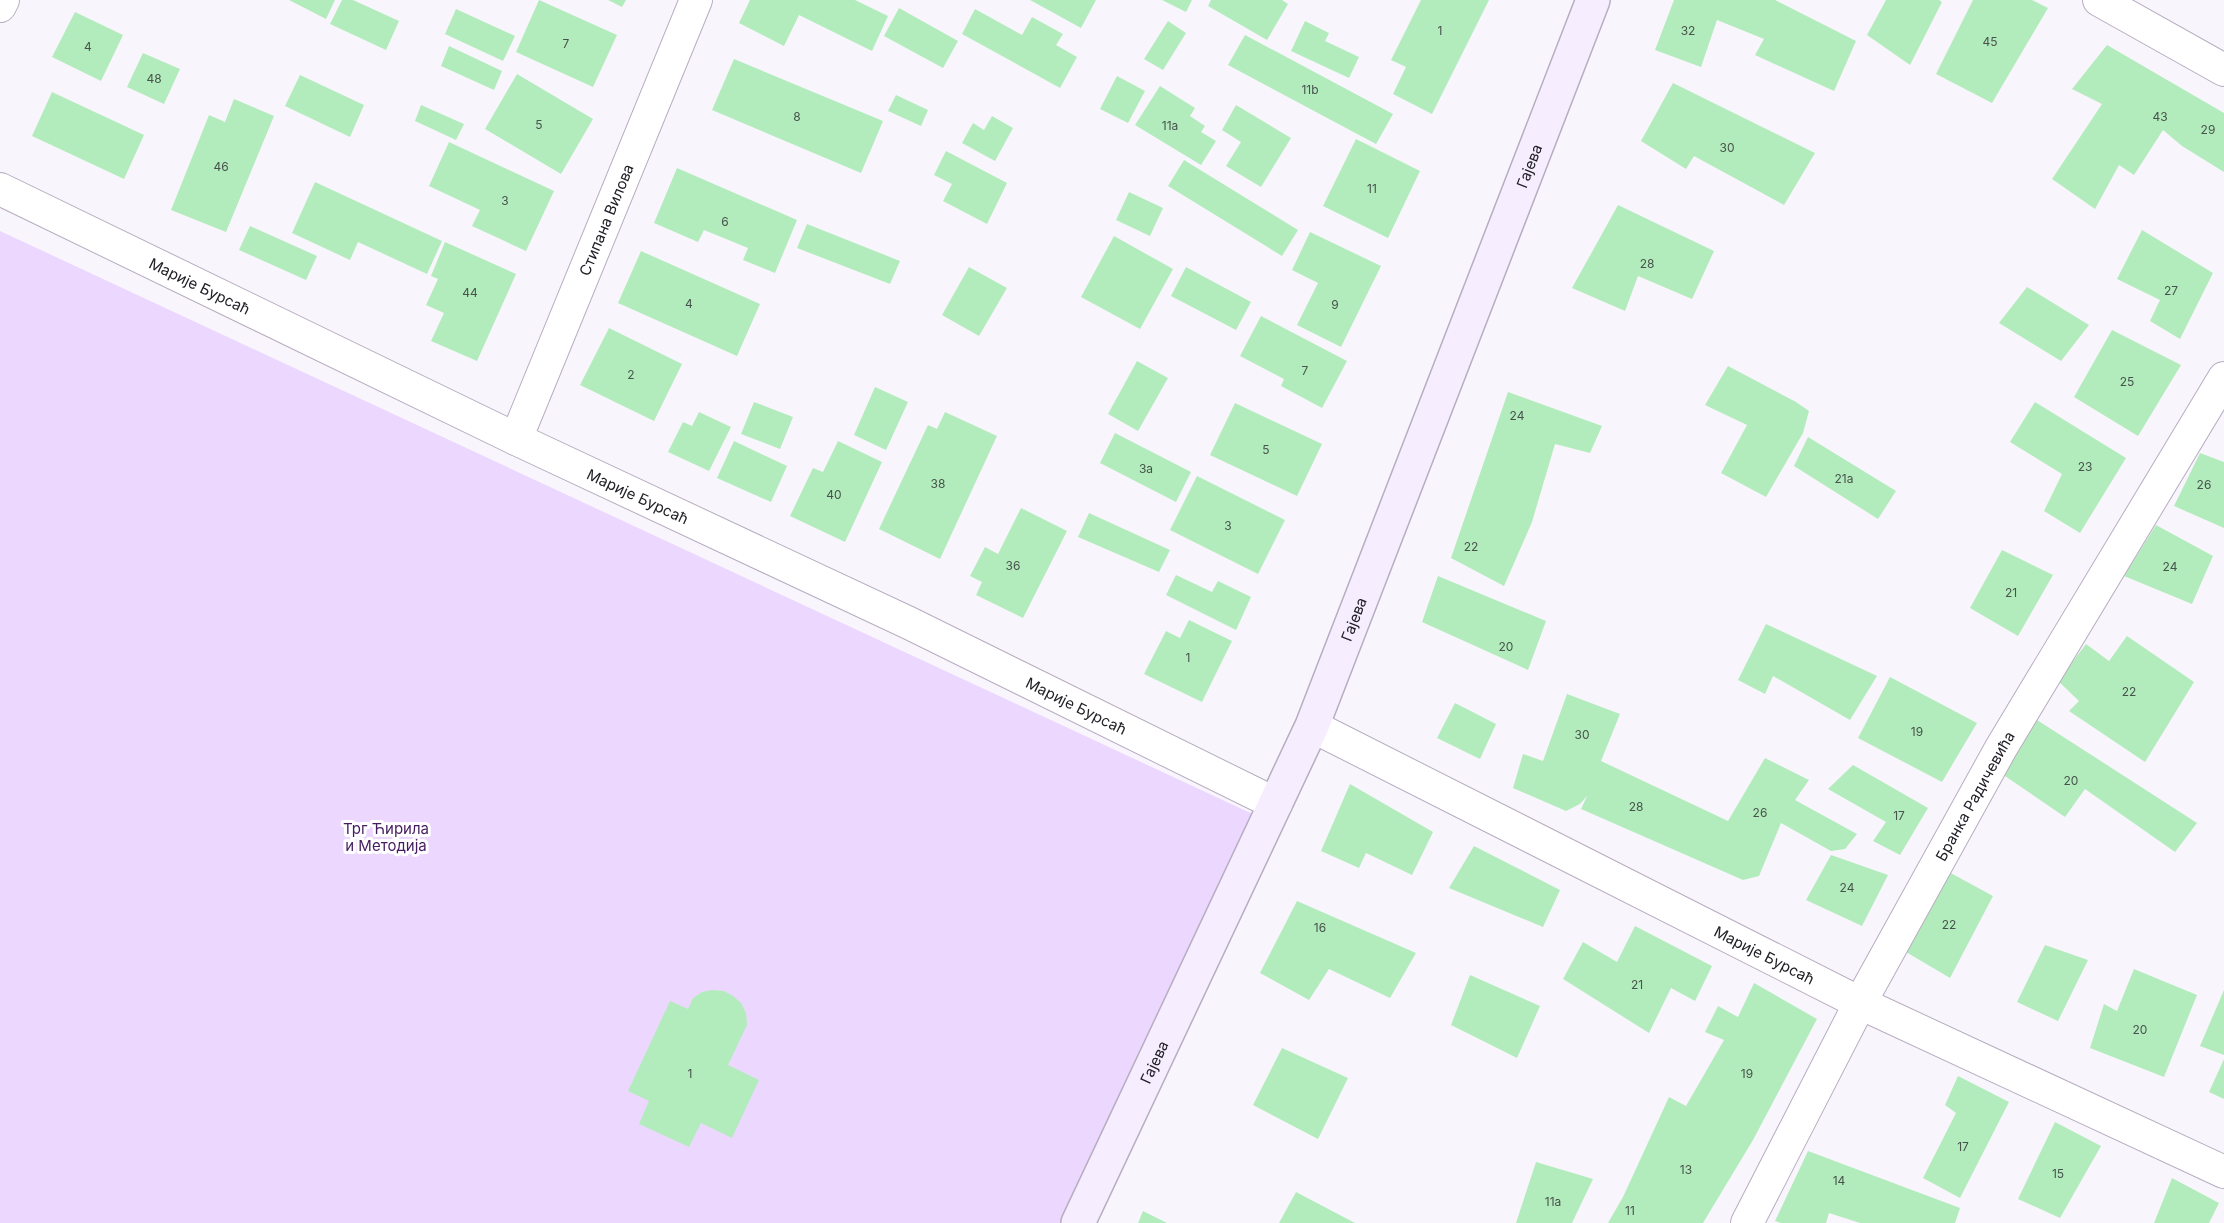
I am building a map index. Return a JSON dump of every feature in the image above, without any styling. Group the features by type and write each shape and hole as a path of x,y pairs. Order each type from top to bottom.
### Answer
{"street":[{"path":"0,6 3,0"},
{"name":"Стипана Вилова","path":"516,439 696,0"},
{"name":"Гајева","path":"1078,1223 1312,726 1593,0"},
{"path":"2099,0 2224,70"},
{"name":"Марије Бурсаћ","path":"0,189 516,439 909,623 1276,804"},
{"name":"Бранка Радичевића","path":"1747,1223 1860,1003 2001,748 2224,378"},
{"name":"Марије Бурсаћ","path":"1312,726 1860,1003 2224,1172"}],"green space":[{"name":"Трг Ћирила и Методија","path":"0,231 1257,816 1060,1223 0,1223"}],"building":[{"path":"289,0 335,0 326,19"},
{"path":"342,0 353,0 399,21 386,50 330,24"},
{"path":"539,0 617,35 593,87 516,52"},
{"path":"608,0 626,0 622,7"},
{"path":"750,0 855,0 888,16 872,51 799,15 784,46 739,23"},
{"path":"1030,0 1096,0 1081,28"},
{"path":"1162,0 1192,0 1186,12"},
{"path":"1211,0 1282,0 1288,4 1267,40 1208,6"},
{"path":"1421,0 1489,0 1432,114 1393,94 1406,67 1391,60"},
{"path":"1674,0 1775,0 1856,41 1834,91 1755,55 1764,39 1717,20 1701,67 1655,50"},
{"path":"1886,0 1939,0 1942,2 1910,65 1867,35"},
{"path":"1973,0 2032,0 2048,8 1992,103 1936,74"},
{"path":"899,8 958,41 943,68 884,36"},
{"path":"456,9 515,36 503,61 445,34"},
{"path":"975,9 1022,35 1032,17 1063,34 1056,45 1077,57 1060,88 962,34"},
{"path":"75,12 123,35 101,81 52,57"},
{"path":"1168,21 1186,33 1163,70 1144,59"},
{"path":"1305,21 1329,33 1325,41 1359,57 1349,78 1291,51"},
{"path":"1245,35 1393,114 1376,144 1228,65"},
{"path":"2107,45 2224,113 2224,172 2182,146 2163,130 2134,175 2119,165 2095,209 2052,179 2102,104 2072,89"},
{"path":"449,46 502,71 494,90 441,66"},
{"path":"143,53 180,69 164,104 127,87"},
{"path":"734,59 883,121 861,173 712,110"},
{"path":"517,74 593,119 561,174 485,129"},
{"path":"300,75 364,105 350,137 285,106"},
{"path":"1117,76 1145,91 1128,123 1100,109"},
{"path":"1673,83 1815,153 1784,205 1694,156 1686,169 1641,141"},
{"path":"1160,86 1195,108 1190,116 1205,126 1201,132 1216,141 1201,165 1135,125"},
{"path":"52,92 144,135 124,179 32,136"},
{"path":"896,95 928,110 921,126 888,111"},
{"path":"234,99 274,116 226,232 171,210 209,115 225,122"},
{"path":"421,105 464,124 456,140 415,121"},
{"path":"1236,105 1291,138 1261,187 1226,166 1241,142 1222,130"},
{"path":"992,116 1013,128 995,161 962,143 973,123 984,130"},
{"path":"1356,139 1420,171 1388,238 1323,206"},
{"path":"449,142 554,191 526,251 472,226 480,210 429,186"},
{"path":"946,151 1007,183 987,224 943,201 952,184 934,175"},
{"path":"1184,160 1298,230 1282,256 1168,186"},
{"path":"677,168 797,220 775,273 743,260 748,248 704,230 698,242 654,223"},
{"path":"315,182 442,241 427,274 358,242 350,260 292,233"},
{"path":"1129,192 1163,208 1150,236 1116,220"},
{"path":"1618,205 1714,251 1692,299 1638,276 1625,311 1572,288"},
{"path":"807,224 900,261 890,284 797,248"},
{"path":"250,226 317,256 306,280 239,250"},
{"path":"2142,230 2213,273 2180,339 2150,321 2160,300 2117,279"},
{"path":"1310,232 1381,266 1341,347 1297,325 1318,283 1292,270"},
{"path":"1114,236 1173,269 1140,329 1081,297"},
{"path":"445,242 516,274 477,361 431,341 444,313 426,305 438,279 431,276"},
{"path":"641,251 760,304 737,356 618,303"},
{"path":"969,267 1007,288 979,336 942,315"},
{"path":"1186,267 1251,302 1236,330 1171,296"},
{"path":"2027,287 2089,325 2061,361 1999,323"},
{"path":"1261,316 1347,361 1322,408 1281,386 1284,379 1240,356"},
{"path":"609,328 682,364 654,421 580,385"},
{"path":"2112,330 2181,365 2138,436 2074,397"},
{"path":"1137,361 1168,378 1138,431 1108,414"},
{"path":"1728,366 1809,411 1803,433 1766,497 1721,473 1747,425 1705,405"},
{"path":"875,387 908,402 886,450 854,435"},
{"path":"1508,392 1602,426 1590,453 1555,444 1532,522 1504,586 1451,558"},
{"path":"754,402 793,417 780,449 741,434"},
{"path":"2035,402 2126,458 2080,533 2044,511 2062,474 2010,442"},
{"path":"1235,403 1322,444 1297,496 1210,455"},
{"path":"699,412 731,427 709,471 668,452 683,422 692,426"},
{"path":"945,412 997,436 940,559 879,529 928,425 937,429"},
{"path":"1115,433 1191,472 1176,502 1100,463"},
{"path":"1808,437 1896,491 1878,519 1794,466"},
{"path":"734,441 787,466 771,502 717,478"},
{"path":"838,441 882,462 845,542 790,516 813,468 823,472"},
{"path":"2200,453 2224,462 2224,528 2174,506"},
{"path":"1197,476 1285,520 1258,574 1170,530"},
{"path":"1021,508 1067,531 1023,618 976,595 982,582 970,576 985,547 998,554"},
{"path":"1089,513 1170,550 1159,572 1078,537"},
{"path":"2156,525 2213,556 2192,604 2124,576"},
{"path":"2002,550 2053,575 2018,636 1970,608"},
{"path":"1176,575 1212,592 1218,581 1251,597 1236,630 1166,595"},
{"path":"1438,576 1546,621 1528,670 1422,622"},
{"path":"1189,620 1232,641 1202,702 1144,674 1166,631 1180,638"},
{"path":"1766,624 1877,676 1850,720 1773,676 1765,694 1738,680"},
{"path":"2127,636 2194,682 2145,762 2069,711 2079,701 2058,681 2086,644 2109,661"},
{"path":"1890,677 1977,723 1942,782 1858,738"},
{"path":"1567,694 1620,714 1601,761 1728,821 1765,758 1809,780 1795,800 1857,834 1845,849 1831,851 1781,823 1759,876 1743,880 1581,809 1587,796 1580,804 1566,811 1513,788 1523,754 1543,761"},
{"path":"1455,703 1496,724 1480,759 1437,738"},
{"path":"2031,716 2197,823 2175,852 2085,789 2065,817 1999,772"},
{"path":"1853,765 1928,808 1900,855 1873,841 1886,822 1828,789"},
{"path":"1350,784 1433,832 1412,875 1366,853 1359,868 1321,851"},
{"path":"1474,846 1560,890 1543,927 1449,888"},
{"path":"1831,855 1888,875 1862,926 1806,900"},
{"path":"1947,871 1993,896 1950,978 1906,952"},
{"path":"1297,901 1416,953 1390,998 1329,969 1309,1000 1260,973"},
{"path":"1635,926 1712,966 1695,1001 1671,988 1649,1033 1563,979 1583,942 1617,962"},
{"path":"2045,945 2088,960 2058,1021 2017,1002"},
{"path":"2134,969 2197,995 2164,1077 2090,1048 2104,1004 2117,1011"},
{"path":"1470,975 1540,1006 1517,1058 1451,1025"},
{"path":"1754,983 1817,1019 1753,1140 1703,1223 1608,1223 1623,1197 1669,1097 1686,1106 1724,1040 1705,1032 1718,1006 1738,1017"},
{"path":"2224,990 2224,1055 2200,1046"},
{"path":"724,991 733,996 741,1003 746,1013 747,1025 728,1065 759,1080 732,1138 701,1123 689,1147 639,1124 649,1101 628,1091 670,1001 688,1009 693,998 702,992"},
{"path":"1282,1048 1348,1078 1318,1139 1253,1105"},
{"path":"2224,1059 2224,1099 2209,1092"},
{"path":"1958,1076 2009,1102 1960,1198 1923,1178 1956,1113 1945,1105"},
{"path":"2055,1122 2101,1146 2060,1218 2018,1199"},
{"path":"1808,1151 1960,1208 1955,1223 1860,1223 1829,1213 1826,1223 1775,1221"},
{"path":"1536,1162 1593,1179 1572,1223 1516,1223"},
{"path":"2172,1178 2219,1203 2209,1223 2154,1223"},
{"path":"1296,1192 1355,1223 1279,1223"},
{"path":"1143,1211 1167,1223 1138,1223"}]}
